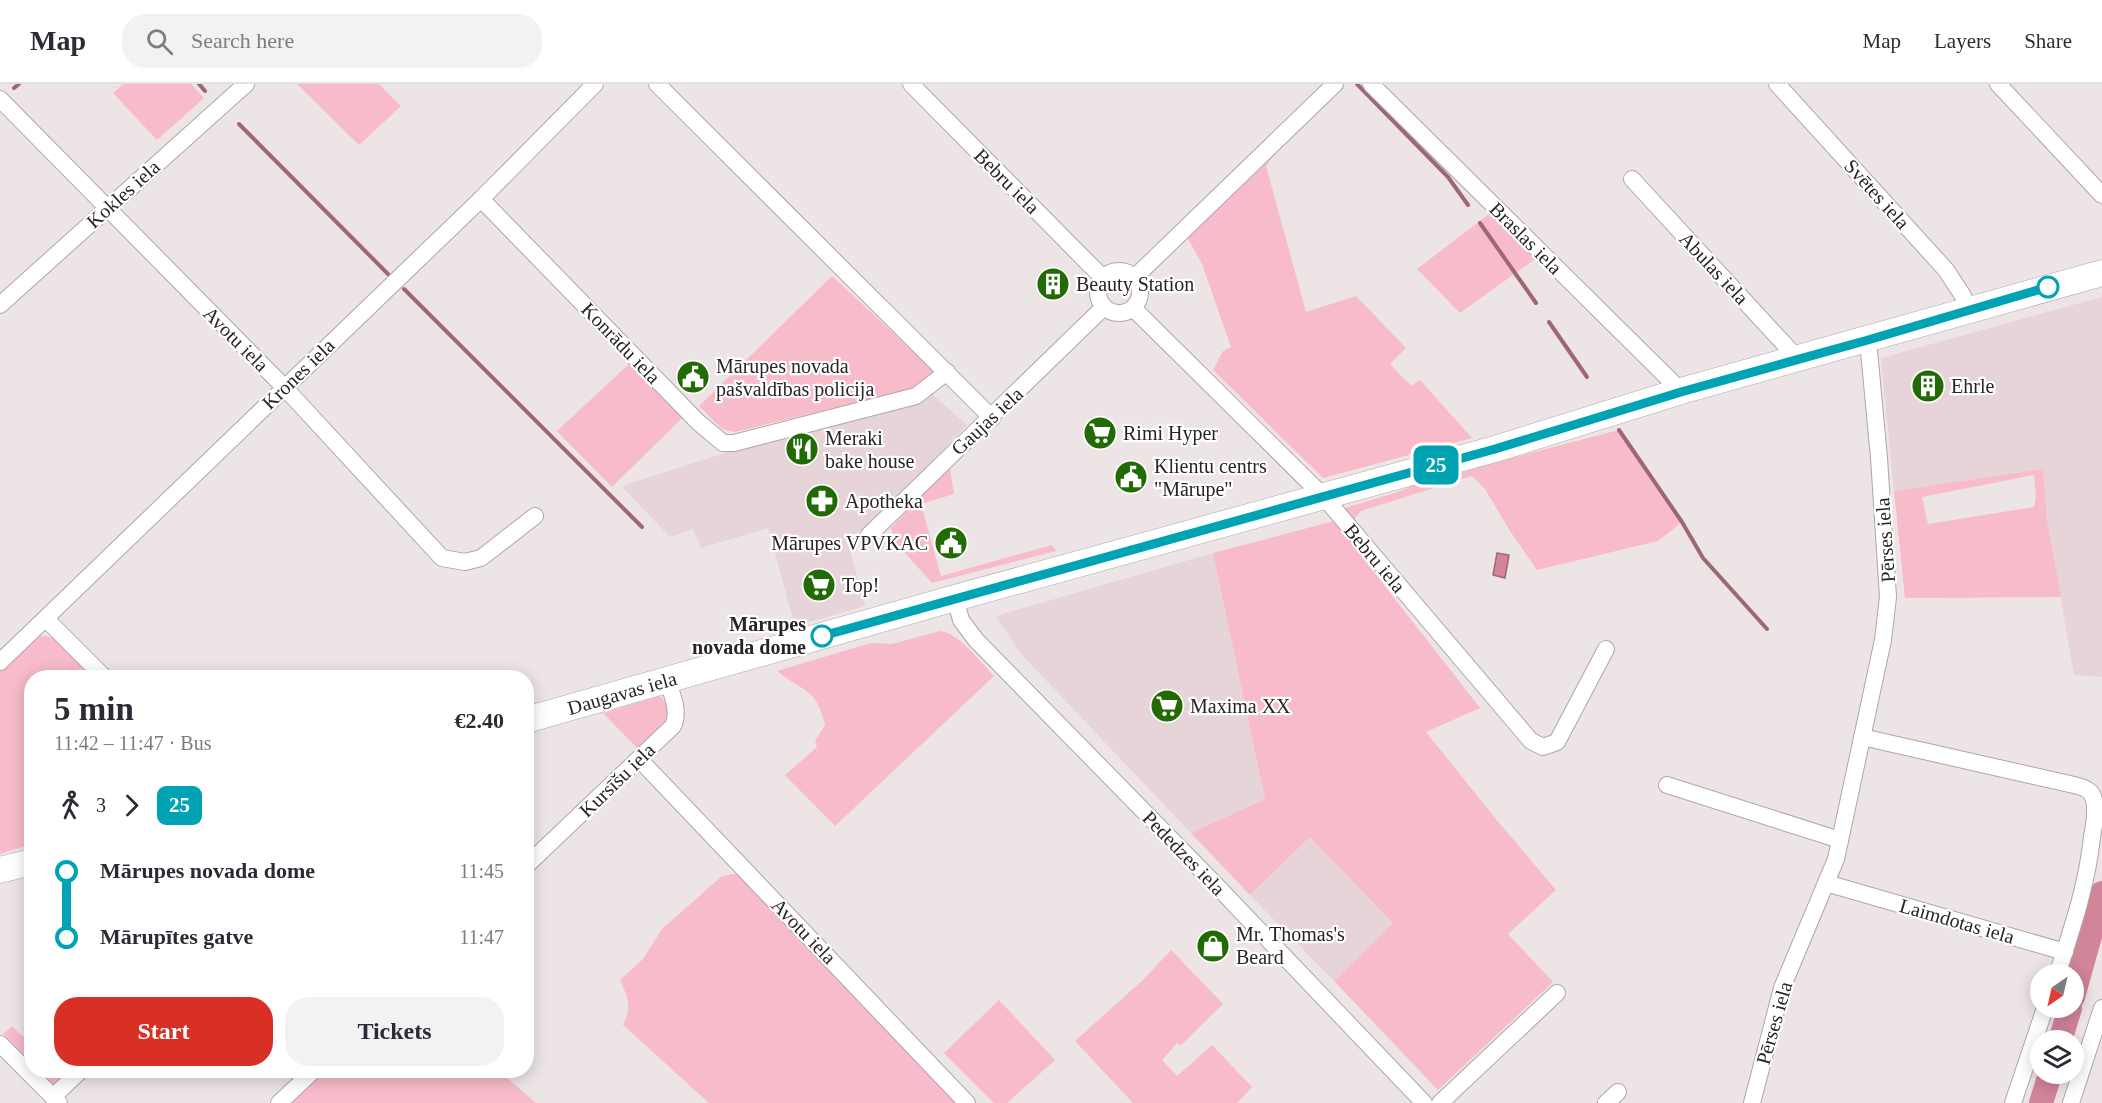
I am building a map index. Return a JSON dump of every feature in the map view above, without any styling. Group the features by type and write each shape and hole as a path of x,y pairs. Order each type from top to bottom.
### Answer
{"main road":[{"name":"Daugavas iela","path":"534,718 955,598 1495,449 1797,358 2102,273"},
{"path":"0,870 24,864"}],"street":[{"name":"Kokles iela","path":"0,305 246,84"},
{"name":"Krones iela","path":"0,662 481,199 595,84"},
{"path":"657,84 992,418"},
{"name":"Bebru iela","path":"911,84 1103,278"},
{"path":"1134,278 1335,84"},
{"name":"Braslas iela","path":"1371,84 1681,392"},
{"name":"Svētes iela","path":"1777,84 1946,270 1969,309"},
{"path":"1998,84 2102,195"},
{"name":"Avotu iela","path":"0,99 284,387 441,558 465,562 481,558 535,516"},
{"name":"Abulas iela","path":"1632,179 1797,358"},
{"name":"Konrādu iela","path":"481,199 698,422 723,443 734,443 916,396 947,372"},
{"path":"1118,272 1129,274 1134,278 1139,287 1139,298 1133,308 1118,313 1104,307 1098,293 1103,278 1118,272"},
{"name":"Gaujas iela","path":"869,535 1104,307"},
{"name":"Bebru iela","path":"1133,308 1323,497 1531,741 1543,747 1557,742 1605,649"},
{"name":"Pērses iela","path":"1752,1103 1782,988 1836,859 1883,640 1888,597 1879,458 1868,340"},
{"name":"Pededzes iela","path":"955,598 961,620 976,640 1215,884 1424,1103"},
{"path":"46,619 97,670"},
{"name":"Kursīšu iela","path":"534,858 673,726 676,719 667,680"},
{"path":"1862,737 2087,789 2094,800 2090,858 2082,897 2061,964"},
{"name":"Avotu iela","path":"639,759 967,1103"},
{"path":"1667,785 1840,840"},
{"name":"Laimdotas iela","path":"1826,883 2065,952"},
{"path":"1440,1103 1557,993"},
{"path":"2071,1103 2102,1008"},
{"path":"2013,1103 2042,1018"},
{"path":"0,1044 24,1068"},
{"path":"34,1078 56,1100 74,1078"},
{"path":"279,1103 306,1078"}],"shaded area":[{"path":"123,84 191,84 204,98 157,140 113,93"},
{"path":"297,84 379,84 401,106 359,145"},
{"path":"1276,152 1266,166 1306,312 1356,296 1406,348 1390,364 1411,386 1420,380 1472,438 1323,478 1213,370 1223,351 1231,347 1202,264 1186,235"},
{"path":"1489,214 1535,259 1460,313 1417,269"},
{"path":"832,276 931,368 934,373 928,386 734,432 722,429 699,406"},
{"path":"2102,297 2102,677 2074,675 2047,520 2043,469 1894,491 1881,358"},
{"path":"630,363 683,417 612,487 557,431"},
{"path":"931,393 967,425 849,547 865,606 795,626 768,528 701,548 693,529 670,537 623,488 628,484 743,447"},
{"path":"1619,430 1682,522 1658,541 1537,570 1485,489 1472,476 1361,511 1355,518 1356,524 1345,512 1345,508 1398,492 1424,481"},
{"path":"950,468 954,494 921,504 941,576 1052,545 1056,551 932,583 895,542 891,528"},
{"path":"2043,469 2047,520 2061,597 1905,598 1894,491","holes":["2034,475 2036,496 2034,507 1928,524 1922,497"]},
{"path":"1334,521 1480,708 1426,732 1556,890 1508,934 1553,982 1438,1090 1334,981 1393,923 1310,837 1250,895 1191,833 1265,799 1213,553"},
{"path":"1213,553 1265,799 1191,833 1022,655 996,616"},
{"path":"1497,553 1509,555 1505,578 1493,575"},
{"path":"940,631 962,642 994,676 835,826 785,775 817,747 815,741 825,725 818,704 813,697 777,671 871,643 892,644"},
{"path":"46,636 61,640 90,670 24,670 24,846 0,854 0,670 35,637"},
{"path":"660,696 667,712 663,727 652,740 637,748 603,713"},
{"path":"1310,837 1394,923 1334,981 1250,895"},
{"path":"741,873 962,1103 709,1103 623,1025 628,1002 620,980 643,959 662,929 722,876"},
{"path":"1171,950 1223,1004 1180,1046 1177,1043 1162,1060 1177,1076 1212,1045 1252,1087 1237,1103 1133,1103 1075,1041 1144,979"},
{"path":"999,1000 1055,1060 1007,1103 994,1103 944,1053"},
{"path":"12,1026 24,1036 24,1056 3,1034"},
{"path":"45,1078 62,1078 53,1087"},
{"path":"316,1078 507,1078 536,1103 289,1103"}],"waterway":[{"path":"14,88 19,84"},
{"path":"199,84 205,91"},
{"path":"1357,84 1448,177 1468,205"},
{"path":"239,124 388,274"},
{"path":"1480,223 1536,303"},
{"path":"404,289 642,527"},
{"path":"1549,322 1587,377"},
{"path":"1619,430 1682,522 1703,558 1767,629"},
{"path":"2082,964 2102,893"},
{"path":"2063,1030 2067,1018"},
{"path":"2041,1103 2047,1084"}],"bus line":[{"name":"25","path":"822,636 1495,449 1797,358 1868,340 2048,287"}],"place":[{"name":"Beauty Station","path":"1053,284"},
{"name":"Mārupes novada pašvaldības policija","path":"693,377"},
{"name":"Ehrle","path":"1928,386"},
{"name":"Rimi Hyper","path":"1100,433"},
{"name":"Meraki bake house","path":"802,449"},
{"name":"Klientu centrs \"Mārupe\"","path":"1131,477"},
{"name":"Apotheka","path":"822,501"},
{"name":"Mārupes VPVKAC","path":"951,543"},
{"name":"Top!","path":"819,585"},
{"name":"Mārupes novada dome","path":"822,636"},
{"name":"Maxima XX","path":"1167,706"},
{"name":"Mr. Thomas's Beard","path":"1213,946"}]}
